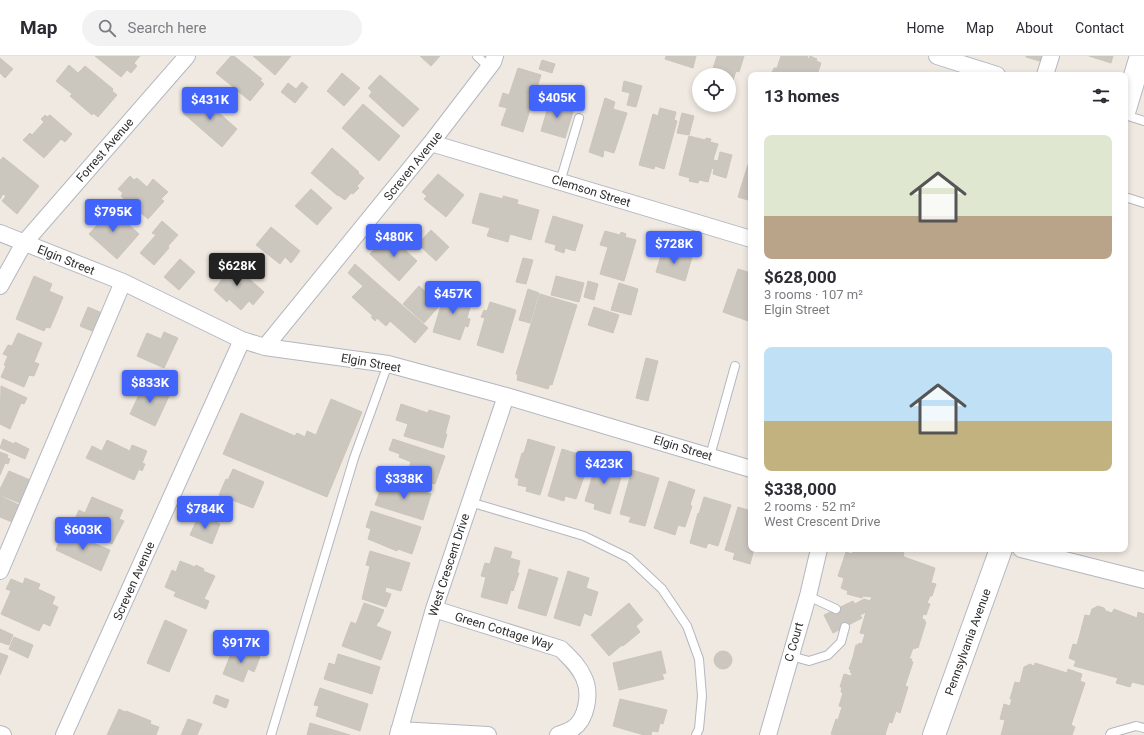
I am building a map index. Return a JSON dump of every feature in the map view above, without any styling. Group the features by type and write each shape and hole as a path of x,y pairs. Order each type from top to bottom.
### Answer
{"main road":[{"path":"1128,99 1141,56"},
{"name":"Pennsylvania Avenue","path":"934,735 1000,552"}],"street":[{"name":"Forrest Avenue","path":"0,286 24,243 187,56"},
{"path":"937,56 988,72"},
{"path":"1046,72 1051,56"},
{"name":"Screven Avenue","path":"265,347 431,143 492,61"},
{"name":"Clemson Street","path":"431,143 748,238"},
{"name":"Elgin Street","path":"0,233 123,282 242,340 265,347 388,364 506,396 748,468"},
{"path":"0,571 123,282"},
{"name":"Screven Avenue","path":"64,735 242,340"},
{"name":"West Crescent Drive","path":"398,732 434,609 506,396"},
{"name":"C Court","path":"768,735 808,596 818,552"},
{"path":"1033,552 1144,580"},
{"name":"Green Cottage Way","path":"434,609 561,649 575,663 585,680 587,698 585,715 573,729 558,735"},
{"path":"398,732 488,735"}],"lane":[{"path":"477,56 492,61"},
{"path":"1128,116 1144,121"},
{"path":"560,182 579,118"},
{"path":"1128,198 1144,202"},
{"path":"270,735 354,458 388,364"},
{"path":"710,456 735,366"},
{"path":"470,502 584,536 629,558 662,589 687,626 699,659 702,696 699,729 696,735"},
{"path":"808,596 836,609"},
{"path":"790,656 809,661 828,655 841,642 845,627"},
{"path":"1110,735 1111,733 1136,726 1144,728"}],"building":[{"path":"95,56 140,56 134,63 137,66 131,73 127,70 121,77"},
{"path":"231,56 234,56 262,79 260,80 264,84 250,101 216,73"},
{"path":"253,56 291,56 275,75"},
{"path":"420,56 440,56 431,66"},
{"path":"666,56 696,56 693,68 665,59"},
{"path":"717,56 744,56 739,72 736,71 736,68 713,68"},
{"path":"781,56 808,56 807,58 809,59 810,56 817,59 816,61 821,63 818,72 772,72 774,68 777,68"},
{"path":"1026,56 1045,56 1043,62"},
{"path":"1089,56 1113,56 1111,63"},
{"path":"0,58 13,69 5,78 0,73"},
{"path":"542,60 555,64 552,73 539,69"},
{"path":"69,65 78,73 85,66 113,89 112,91 117,95 98,117 93,113 92,115 70,96 72,94 56,81"},
{"path":"518,68 541,75 523,132 501,125 507,108 499,106 503,93 509,95"},
{"path":"342,73 360,88 344,106 327,91"},
{"path":"380,75 419,109 403,127 369,96 372,92 368,88"},
{"path":"624,81 642,86 636,107 627,105 630,93 622,91"},
{"path":"302,82 308,87 295,103 281,92 288,83 296,89"},
{"path":"199,95 237,129 222,147 183,113"},
{"path":"551,97 558,99 557,104 574,109 565,138 541,131"},
{"path":"605,98 615,102 613,109 627,113 614,153 604,150 603,157 589,152"},
{"path":"363,104 400,136 379,161 342,128"},
{"path":"660,108 676,112 674,120 677,121 664,169 655,166 654,169 639,165 653,114 658,116"},
{"path":"682,113 694,116 689,135 677,133"},
{"path":"45,115 47,117 50,115 72,134 65,142 61,139 44,158 23,140 30,133 32,135 44,122 41,119"},
{"path":"689,136 705,140 706,138 711,139 710,142 718,144 713,160 718,161 720,152 732,155 726,178 713,174 714,169 712,168 708,182 699,180 698,183 689,181 690,178 679,175"},
{"path":"332,148 364,178 357,186 359,188 353,194 351,193 345,200 338,196 311,173"},
{"path":"3,157 39,186 17,214 2,201 6,196 3,194 0,199 0,159 1,160"},
{"path":"748,165 748,200 738,197"},
{"path":"438,174 464,195 446,217 424,199 427,196 422,192"},
{"path":"130,176 134,180 137,178 147,187 153,179 168,192 161,199 164,201 148,219 121,196 123,193 118,189"},
{"path":"311,189 332,208 317,225 295,206"},
{"path":"480,193 503,199 503,196 518,200 517,204 539,210 531,240 510,234 508,242 487,236 490,228 472,223"},
{"path":"106,207 110,211 111,209 139,234 117,259 89,234 98,224 94,221"},
{"path":"553,216 583,225 575,251 565,248 564,253 555,250 556,245 545,242"},
{"path":"162,221 178,235 154,265 140,253 156,235 152,233"},
{"path":"271,227 300,251 291,263 285,257 280,264 256,245"},
{"path":"431,230 449,247 436,261 418,244"},
{"path":"605,231 620,235 621,232 626,234 625,237 636,240 624,281 600,274 608,247 600,245"},
{"path":"388,234 417,261 399,281 370,254"},
{"path":"663,249 692,257 685,281 656,272"},
{"path":"523,258 533,260 526,284 516,282"},
{"path":"180,259 195,272 179,290 164,277"},
{"path":"228,260 264,292 253,305 249,301 241,310 229,299 227,302 214,290 223,278 219,275 223,271 221,268"},
{"path":"355,264 428,328 415,343 390,321 386,326 377,318 375,321 371,317 373,316 352,297 363,286 348,273"},
{"path":"738,269 748,272 748,321 723,312"},
{"path":"34,276 52,284 49,291 63,297 50,328 46,327 44,331 16,319"},
{"path":"556,276 584,283 579,302 551,295"},
{"path":"588,281 598,284 594,300 584,297"},
{"path":"619,283 638,289 631,315 611,310"},
{"path":"419,286 440,305 424,323 403,304"},
{"path":"446,289 473,297 467,318 470,319 468,327 465,326 460,340 433,332"},
{"path":"528,289 539,293 530,323 519,320"},
{"path":"540,294 577,305 552,385 550,384 548,389 517,380 518,375 516,374"},
{"path":"490,302 516,310 503,353 477,345 485,318 481,317 484,310 487,311"},
{"path":"88,307 107,315 99,334 80,326"},
{"path":"594,307 619,315 613,333 588,325"},
{"path":"164,332 178,338 164,368 137,356 147,333 161,339"},
{"path":"18,333 42,343 34,362 39,364 34,376 29,375 24,387 1,377 6,366 4,365 8,356 3,354 8,345 12,346"},
{"path":"646,358 658,361 648,401 636,398"},
{"path":"145,382 170,394 155,426 130,414"},
{"path":"1,386 27,398 24,404 21,403 10,429 0,424"},
{"path":"331,399 362,412 327,497 223,454 241,413 295,436 297,433 305,437 307,431 316,435"},
{"path":"401,404 428,413 429,410 450,416 443,448 404,436 408,424 396,420"},
{"path":"3,439 14,444 15,442 29,449 25,459 0,448"},
{"path":"393,439 445,456 435,484 407,475 411,462 399,457 400,454 389,450"},
{"path":"528,439 555,447 540,495 526,491 527,487 518,485 519,479 515,477"},
{"path":"107,440 130,451 132,445 147,451 142,463 145,464 142,471 139,469 134,480 86,458 92,446 102,451"},
{"path":"562,449 588,457 584,470 586,471 576,499 565,496 564,501 548,496"},
{"path":"0,452 8,455 7,458 10,459 8,464 5,463 0,475"},
{"path":"598,458 624,467 610,514 594,509 595,504 585,501"},
{"path":"233,469 264,482 253,508 219,495 226,479 228,480"},
{"path":"632,470 659,478 645,526 629,522 631,517 620,514"},
{"path":"9,471 30,480 20,503 0,495 0,489"},
{"path":"394,480 431,494 423,520 375,505 380,491 383,492 386,483 392,485"},
{"path":"669,481 695,490 690,505 692,506 685,527 678,525 675,535 654,528"},
{"path":"0,496 19,505 12,522 0,517"},
{"path":"92,497 123,510 119,519 124,521 112,544 77,530 80,524 74,521 79,510 85,513"},
{"path":"704,497 731,505 718,546 708,543 706,548 690,543"},
{"path":"738,507 748,510 748,552 753,552 750,564 733,559 735,553 725,550"},
{"path":"371,511 421,527 412,554 398,549 397,551 368,539 371,529 366,527"},
{"path":"199,515 220,524 212,544 190,535"},
{"path":"63,532 110,550 101,571 56,550"},
{"path":"495,547 512,552 510,558 520,561 517,573 519,573 513,591 511,590 507,604 481,597 486,577 481,576 485,563 490,564"},
{"path":"370,551 410,563 401,591 386,587 385,592 391,594 386,607 362,599 370,566 366,565"},
{"path":"846,552 852,554 852,552 902,552 904,553 904,557 935,568 931,583 936,584 932,596 930,596 927,603 930,604 926,615 923,614 922,619 926,622 918,648 913,648 909,659 912,659 911,661 913,662 905,686 908,687 900,713 896,711 892,723 889,722 885,735 831,734 836,719 838,720 842,707 839,706 843,693 841,692 842,687 840,687 844,674 851,676 852,673 849,669 856,645 859,643 862,644 865,634 860,633 866,612 860,615 862,618 833,633 824,615 853,601 855,604 864,599 870,601 872,597 863,596 862,598 847,594 848,591 841,588 844,578 838,576"},
{"path":"180,561 195,567 196,565 204,569 203,571 215,576 204,599 209,601 206,609 174,596 176,592 165,587 172,570 176,572"},
{"path":"529,569 558,578 546,616 518,608"},
{"path":"568,571 589,578 586,588 598,592 591,616 584,613 580,626 554,618"},
{"path":"25,578 40,584 38,589 55,597 52,604 58,607 50,626 43,623 39,631 1,614 11,591 6,589 11,579 23,584"},
{"path":"364,603 384,610 376,626 391,632 381,660 342,646 351,622 356,624"},
{"path":"629,603 643,620 636,626 640,632 609,656 591,635"},
{"path":"1098,606 1112,613 1114,609 1137,618 1138,612 1144,614 1144,685 1132,682 1130,687 1116,683 1118,678 1074,666 1076,661 1069,658 1073,644 1077,645 1085,615 1090,616 1092,609"},
{"path":"165,620 187,630 169,672 147,663"},
{"path":"0,629 13,635 9,645 0,642"},
{"path":"14,637 33,645 28,658 9,649"},
{"path":"234,646 260,657 254,672 248,669 243,682 223,674"},
{"path":"661,651 666,673 662,674 664,679 619,690 613,663"},
{"path":"723,651 729,654 732,660 729,666 723,669 717,666 714,660 717,654"},
{"path":"0,653 8,656 0,675"},
{"path":"338,654 380,667 372,694 324,679 329,663 335,665"},
{"path":"1035,663 1067,673 1068,669 1082,674 1080,681 1085,683 1071,725 1075,727 1072,735 1001,735 1005,720 1000,719 1004,704 1010,706 1012,699 1010,699 1015,682 1020,683 1024,667 1030,664 1034,666"},
{"path":"320,688 368,704 360,731 316,716 319,706 314,705"},
{"path":"216,695 229,700 226,708 213,703"},
{"path":"620,699 667,710 663,724 660,723 658,732 652,731 651,735 644,735 613,726"},
{"path":"119,709 151,721 150,724 159,727 156,735 107,735"},
{"path":"188,719 202,724 197,735 181,735"},
{"path":"310,723 350,735 307,735"}]}
